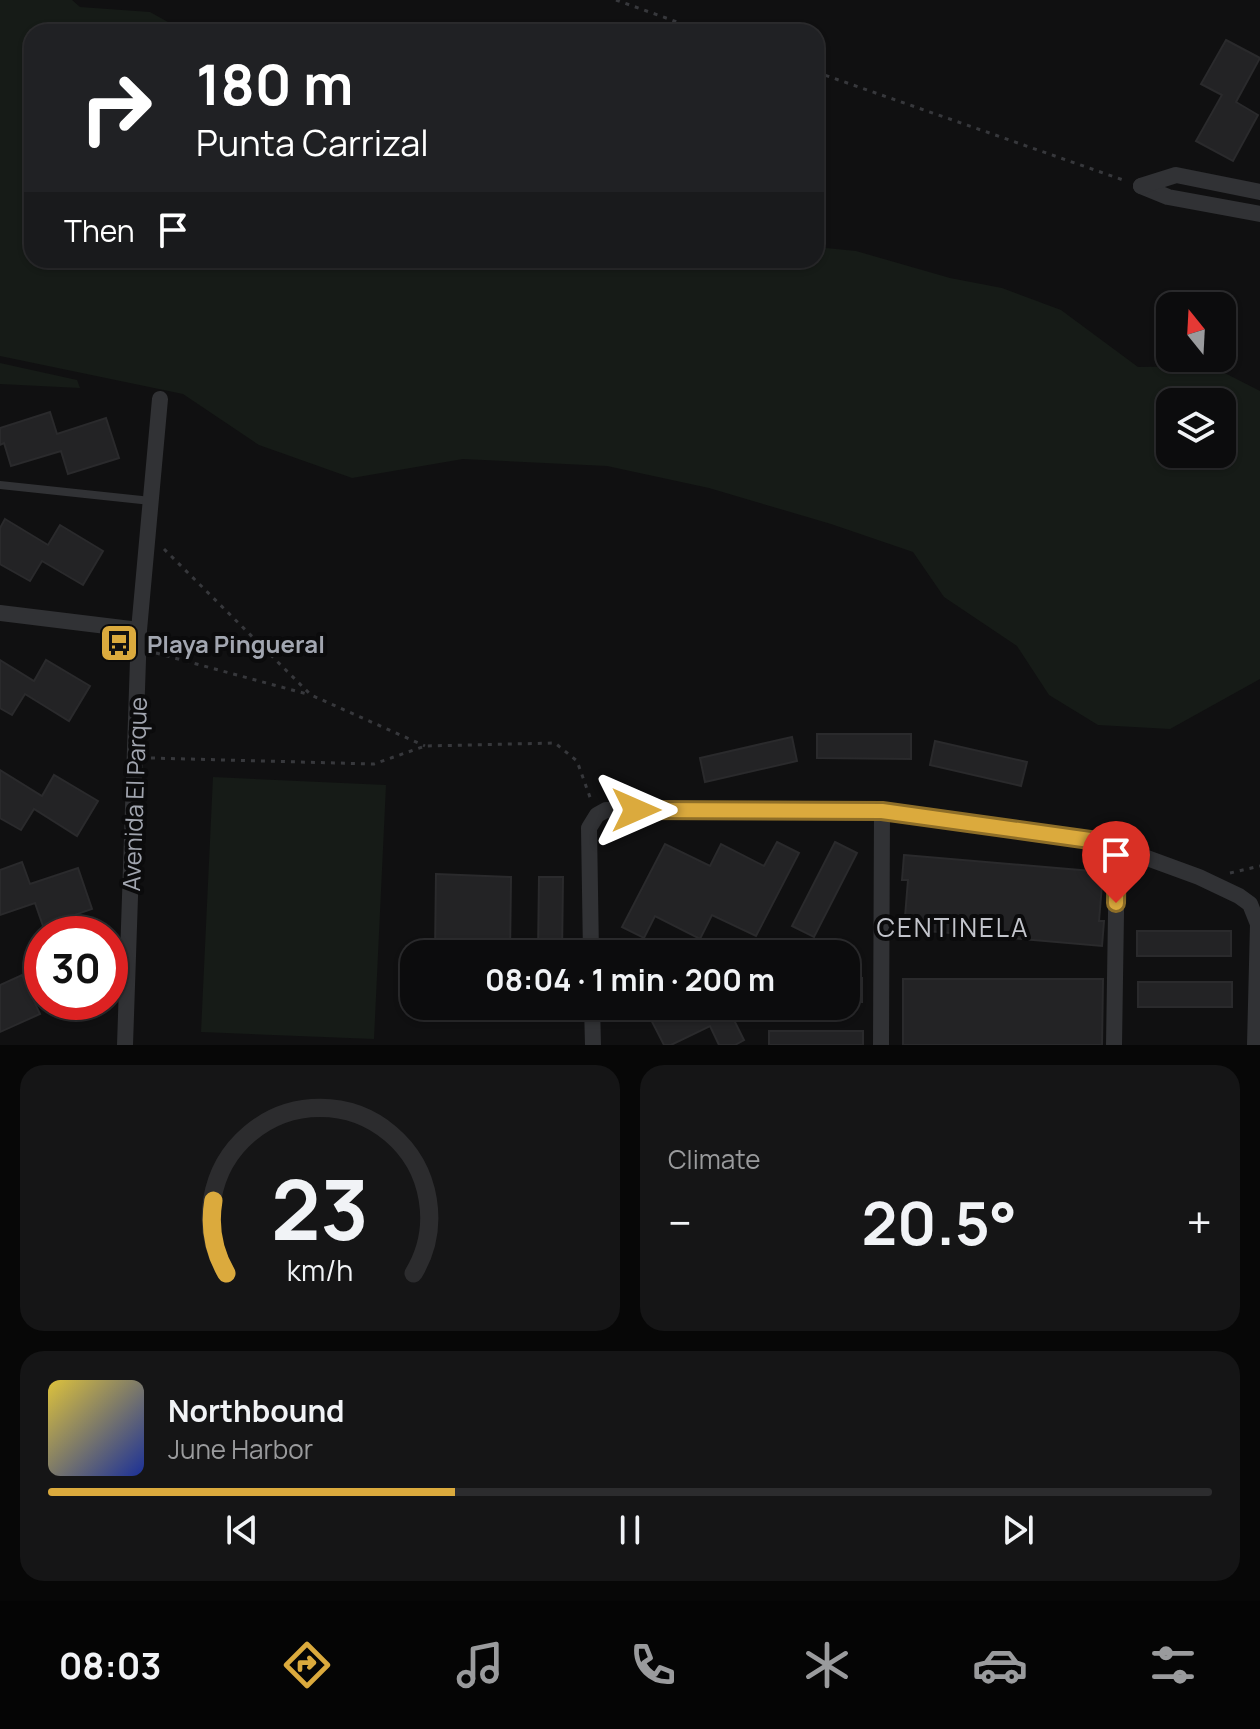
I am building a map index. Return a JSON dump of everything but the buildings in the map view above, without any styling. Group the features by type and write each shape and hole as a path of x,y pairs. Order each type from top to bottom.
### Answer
{"street":[{"path":"1141,186 1176,175 1260,192"},
{"path":"1141,186 1168,197 1260,214"},
{"name":"Avenida El Parque","path":"125,1045 139,630 160,399"},
{"path":"0,613 139,630"},
{"path":"591,940 589,828 597,815 606,810 882,811 1090,840 1199,877 1250,904 1258,924 1255,1045"},
{"path":"881,1045 882,811"},
{"path":"1114,1045 1117,847"},
{"path":"592,1020 593,1045"}],"lane":[{"path":"0,485 151,501"}],"path":[{"path":"616,0 683,24"},
{"path":"824,75 1141,186"},
{"path":"148,533 311,695"},
{"path":"139,648 311,695 425,746"},
{"path":"135,757 374,764 425,746 555,743 577,761 597,815"}],"shaded area":[{"path":"0,0 72,0 80,7 150,12 172,24 24,24 24,268 824,268 824,248 856,251 950,278 1002,288 1061,310 1138,367 1156,367 1156,372 1223,372 1260,391 1260,679 1170,729 1098,725 1049,695 1017,646 944,597 913,552 831,524 709,488 607,466 463,459 352,478 259,445 183,394 0,356"},
{"path":"0,363 77,380 80,388 0,384"},
{"path":"213,777 386,785 374,1039 201,1032"}],"place":[{"name":"Playa Pingueral","path":"119,643"}],"district":[{"name":"CENTINELA","path":"953,927"}],"route":[{"path":"636,810 882,811 1090,840 1117,847 1116,903"}]}
